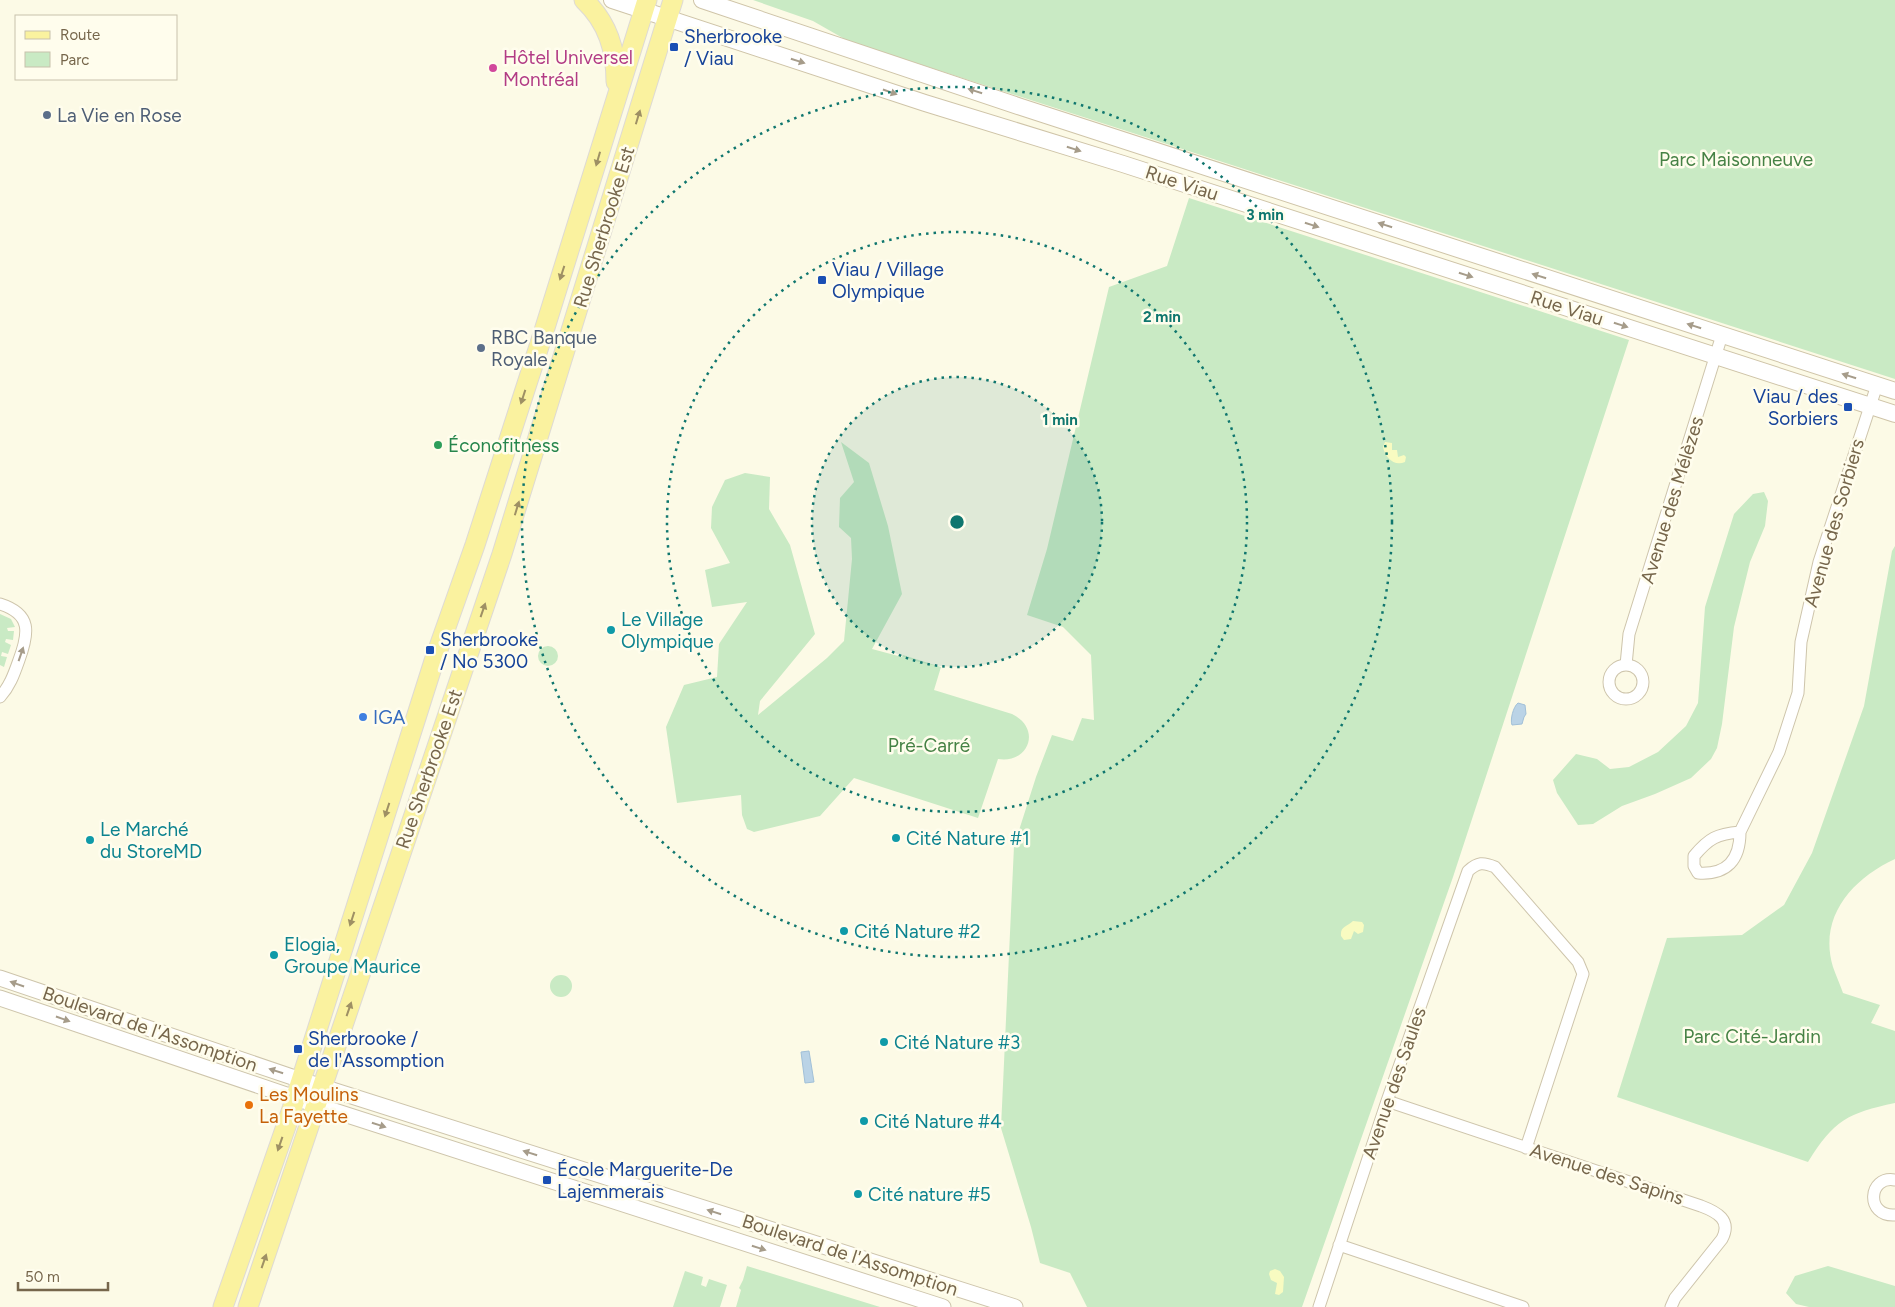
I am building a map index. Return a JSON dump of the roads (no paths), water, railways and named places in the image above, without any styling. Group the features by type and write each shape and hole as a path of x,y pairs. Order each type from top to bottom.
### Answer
{"main road":[{"path":"584,0 603,22 612,42 616,64 616,96"},
{"name":"Rue Viau","path":"612,0 671,9 925,104 1141,170 1895,414"},
{"name":"Rue Viau","path":"702,0 1014,104 1895,390"},
{"name":"Rue Sherbrooke Est","path":"223,1307 301,1080 434,661 543,334 645,5"},
{"name":"Rue Sherbrooke Est","path":"248,1307 502,554 671,9"},
{"path":"543,334 568,342"}],"street":[{"name":"Avenue des Mélèzes","path":"1626,665 1629,634 1722,335"},
{"name":"Avenue des Sorbiers","path":"1740,832 1722,834 1706,842 1694,856 1694,866 1698,873 1712,874 1723,870 1735,859 1740,846 1740,832 1779,752 1798,693 1801,642 1819,562 1877,385"},
{"path":"0,604 10,607 20,615 26,632 25,644 11,684 0,697"},
{"name":"Avenue des Saules","path":"1319,1307 1387,1101 1468,871 1476,864 1485,863 1495,867 1578,962 1583,974 1526,1148"},
{"name":"Boulevard de l'Assomption","path":"0,978 301,1080 1015,1307"},
{"name":"Boulevard de l'Assomption","path":"0,998 316,1105 943,1307"},
{"path":"223,1073 228,1056"},
{"name":"Avenue des Sapins","path":"1387,1101 1716,1212 1724,1221 1726,1231 1722,1239 1675,1298 1671,1307"},
{"path":"1895,1180 1891,1179 1880,1183 1873,1199 1878,1210 1884,1214 1895,1215"},
{"path":"1339,1245 1523,1307"}],"water":[{"path":"1518,703 1525,705 1526,714 1522,724 1512,725 1512,714"},
{"path":"809,1051 814,1082 805,1083 801,1052"}],"place":[{"name":"Sherbrooke / Viau","path":"674,47"},
{"name":"Hôtel Universel Montréal","path":"493,68"},
{"name":"La Vie en Rose","path":"47,115"},
{"name":"Viau / Village Olympique","path":"822,280"},
{"name":"RBC Banque Royale","path":"481,348"},
{"name":"Viau / des Sorbiers","path":"1848,407"},
{"name":"Éconofitness","path":"438,445"},
{"name":"Le Village Olympique","path":"611,630"},
{"name":"Sherbrooke / No 5300","path":"430,650"},
{"name":"IGA","path":"363,717"},
{"name":"Cité Nature #1","path":"896,838"},
{"name":"Le Marché du StoreMD","path":"90,840"},
{"name":"Cité Nature #2","path":"844,931"},
{"name":"Elogia, Groupe Maurice","path":"274,955"},
{"name":"Cité Nature #3","path":"884,1042"},
{"name":"Sherbrooke / de l'Assomption","path":"298,1049"},
{"name":"Les Moulins La Fayette","path":"249,1105"},
{"name":"Cité Nature #4","path":"864,1121"},
{"name":"École Marguerite-De Lajemmerais","path":"547,1180"},
{"name":"Cité nature #5","path":"858,1194"}],"park label":[{"name":"Parc Maisonneuve","path":"1736,159"},
{"name":"Pré-Carré","path":"929,745"},
{"name":"Parc Cité-Jardin","path":"1752,1036"}]}
